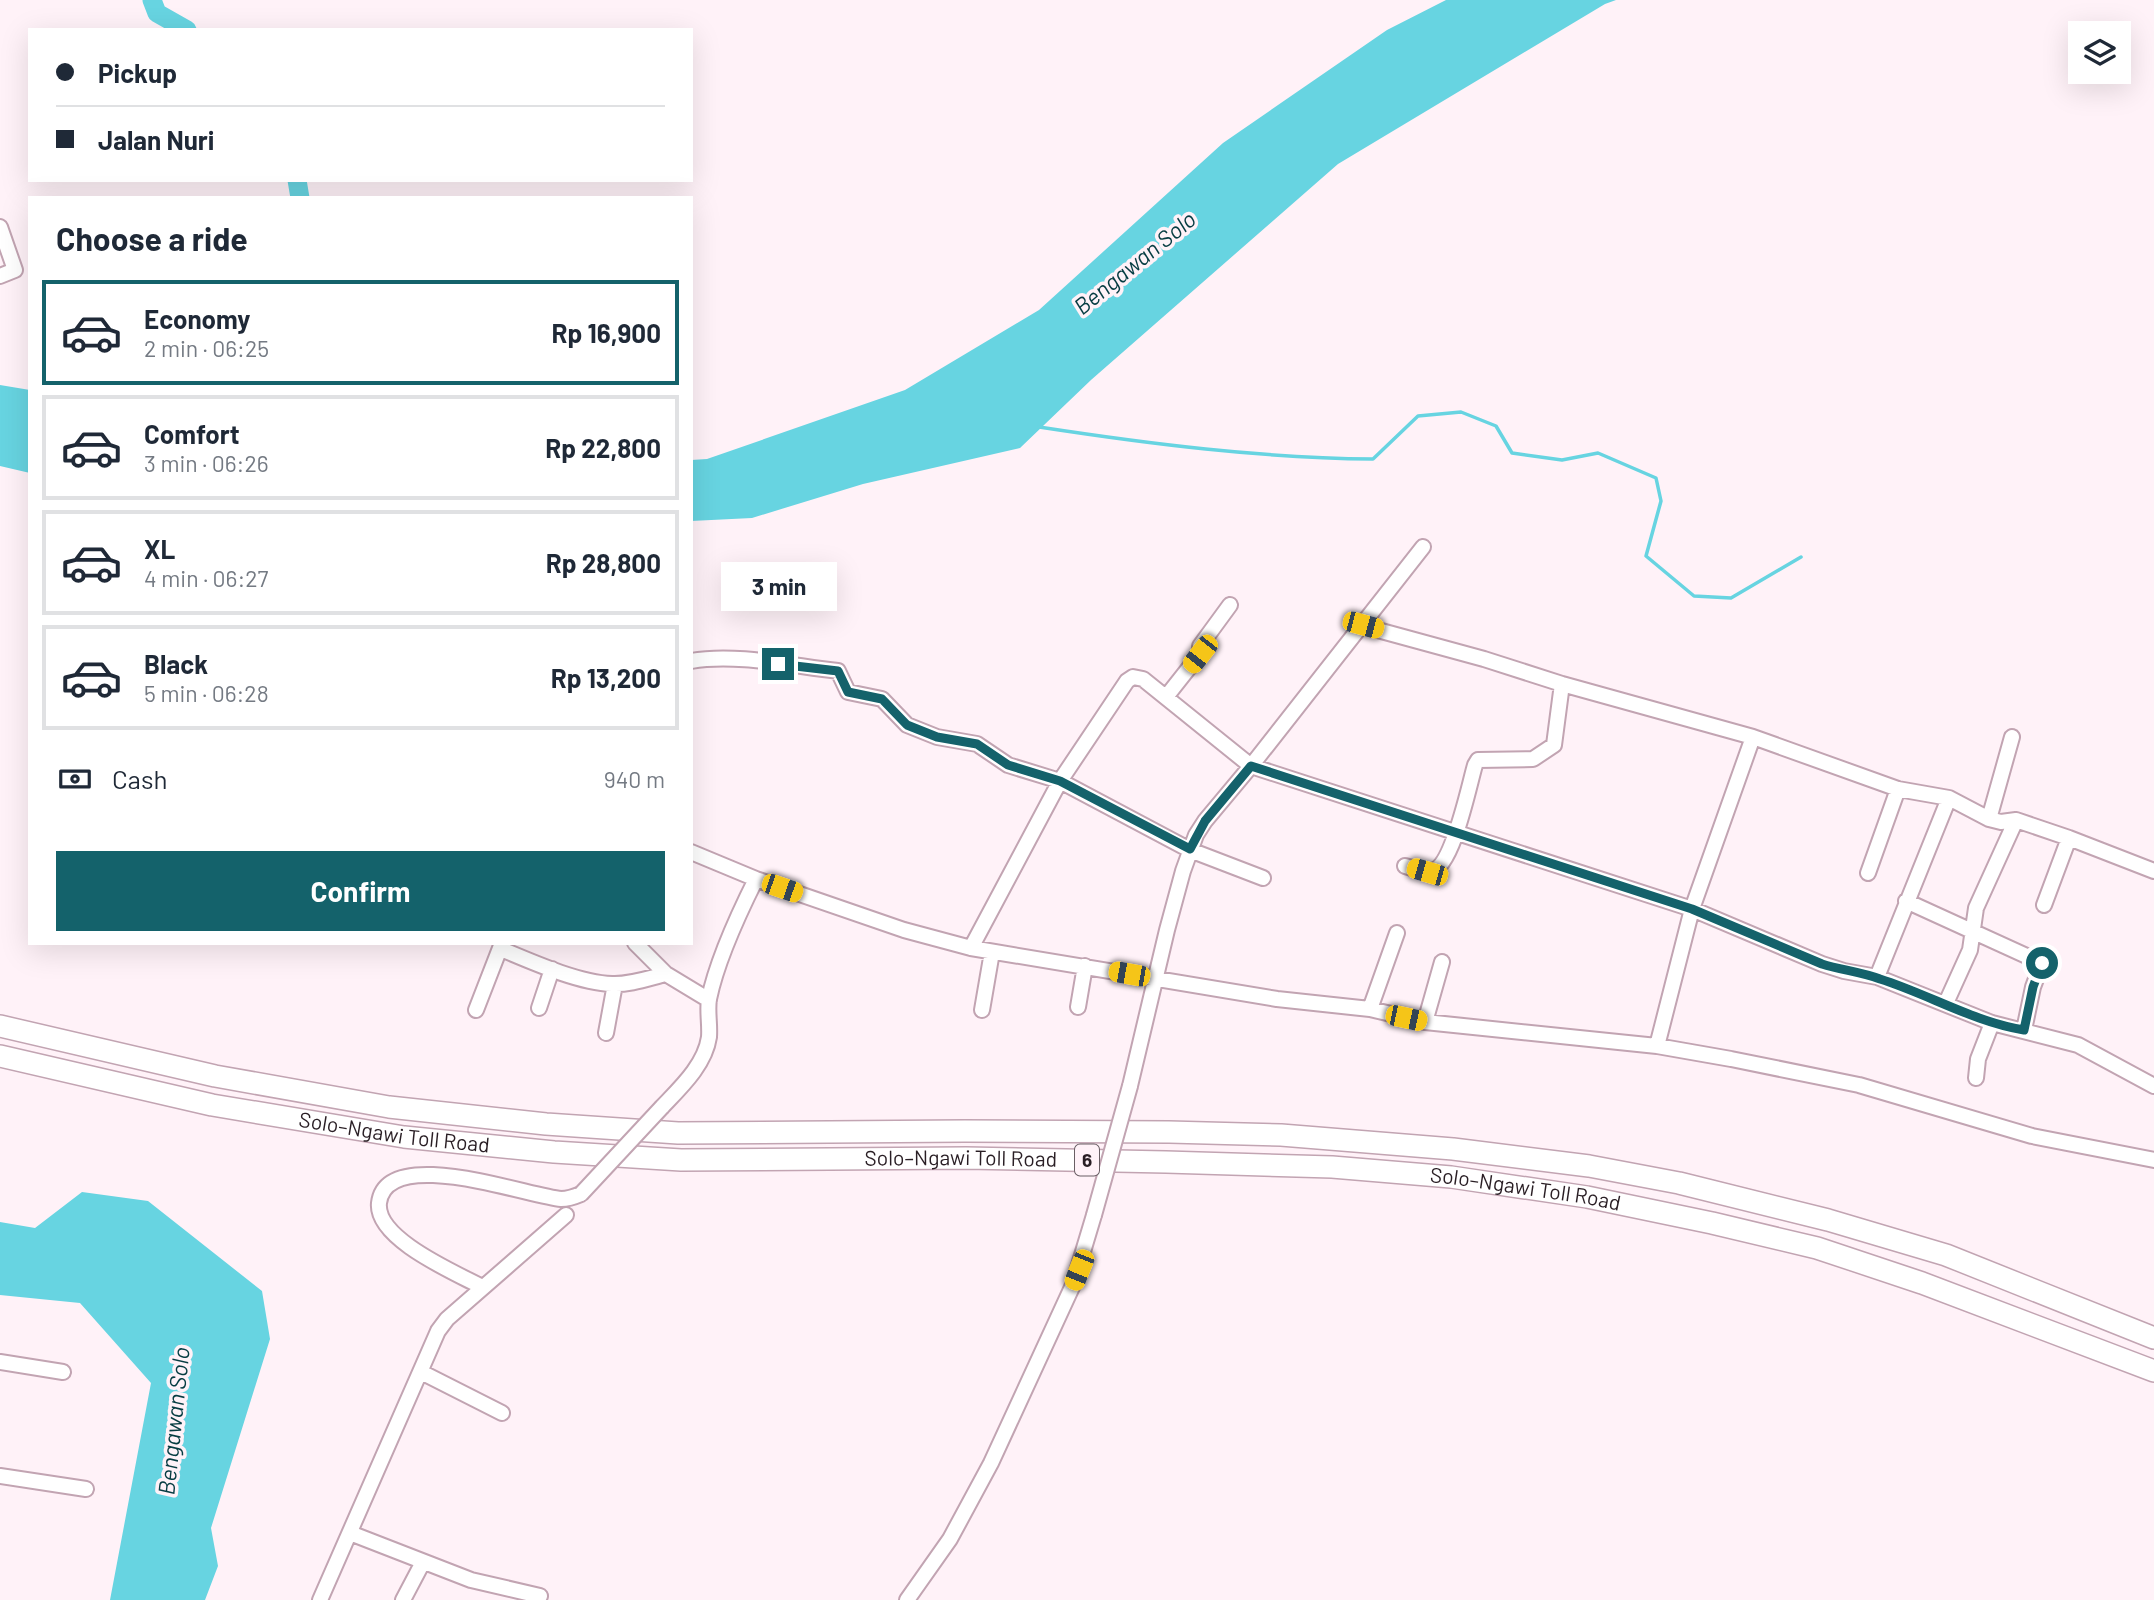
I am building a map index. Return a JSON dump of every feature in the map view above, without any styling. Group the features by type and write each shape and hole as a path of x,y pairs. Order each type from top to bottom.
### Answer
{"highway":[{"name":"Solo–Ngawi Toll Road","path":"0,1027 215,1076 389,1107 546,1124 678,1133 965,1130 1281,1135 1453,1149 1589,1166 1679,1183 1760,1203 1946,1255 2154,1338"},
{"name":"Solo–Ngawi Toll Road","path":"0,1056 212,1105 404,1137 554,1152 681,1160 967,1158 1166,1161 1332,1167 1465,1179 1600,1200 1817,1248 1934,1288 2154,1371"}],"street":[{"path":"0,227 15,270 0,276"},
{"path":"907,1600 950,1539 991,1463 1073,1285 1130,1086 1190,849 1205,821 1423,547"},
{"path":"1166,697 1200,654 1200,646 1230,605"},
{"path":"1363,625 1754,737 1898,789 1950,798 1989,819 2001,822 2016,820 2070,838 2154,871"},
{"path":"693,662 711,659 746,661 838,671 848,692 882,699 907,725 937,737 977,744 1008,765 1060,781 1190,849 1263,878"},
{"path":"971,948 1060,781 1127,681 1133,677 1140,678 1166,697 1251,766 1692,909 1822,964 1877,977 1992,1023 2078,1045 2154,1086"},
{"path":"1405,866 1427,872 1436,870 1444,860 1456,832 1478,760 1534,759 1554,745 1562,684"},
{"path":"1657,1046 1692,909 1754,737"},
{"path":"1989,819 2012,737"},
{"path":"1868,873 1898,789"},
{"path":"1877,977 1950,798"},
{"path":"1945,1003 1970,950 1976,908 2016,820"},
{"path":"2043,905 2070,838"},
{"path":"693,853 756,880 904,930 992,953 1277,999 1370,1009 1424,1022 1657,1046 1859,1084 2032,1136 2154,1160"},
{"path":"482,1287 395,1236 381,1216 379,1200 392,1184 411,1175 483,1181 562,1199 581,1194 686,1082 700,1061 709,1038 709,1000 734,924 756,880"},
{"path":"1906,901 2042,963 2033,987 2024,1030"},
{"path":"1370,1009 1397,933"},
{"path":"637,945 666,974 709,1000"},
{"path":"476,1010 502,946 552,969 615,984 666,974"},
{"path":"982,1010 992,953"},
{"path":"1424,1022 1442,962"},
{"path":"1078,1007 1084,966"},
{"path":"539,1008 552,969"},
{"path":"606,1033 615,984"},
{"path":"1976,1078 1978,1059 1992,1023"},
{"path":"320,1600 433,1340 442,1325 482,1287 552,1230 566,1214"},
{"path":"0,1362 63,1372"},
{"path":"421,1372 502,1413"},
{"path":"0,1476 86,1489"},
{"path":"350,1532 471,1580 540,1596"},
{"path":"403,1600 423,1562"}],"water":[{"name":"Bengawan Solo","path":"1446,0 1616,0 1605,4 1338,164 1091,380 1020,448 863,484 752,518 693,521 693,460 707,459 905,390 1039,310 1223,143 1387,30"},
{"path":"0,385 28,390 28,473 0,466"},
{"name":"Bengawan Solo","path":"82,1192 148,1201 262,1291 270,1339 211,1528 218,1566 205,1600 110,1600 151,1383 80,1303 0,1295 0,1222 35,1228"}],"waterway":[{"path":"152,0 157,13 183,28"},
{"path":"297,182 300,196"},
{"path":"1039,427 1206,449 1373,459 1418,416 1461,412 1496,426 1512,453 1562,460 1598,453 1656,478 1661,501 1646,556 1694,596 1731,598 1801,557"}],"route":[{"path":"778,664 838,671 848,692 882,699 907,725 937,737 977,744 1008,765 1060,781 1190,849 1205,821 1251,766 1692,909 1822,964 1877,977 1992,1023 2015,1029 2024,1030 2033,987 2042,963"}]}
